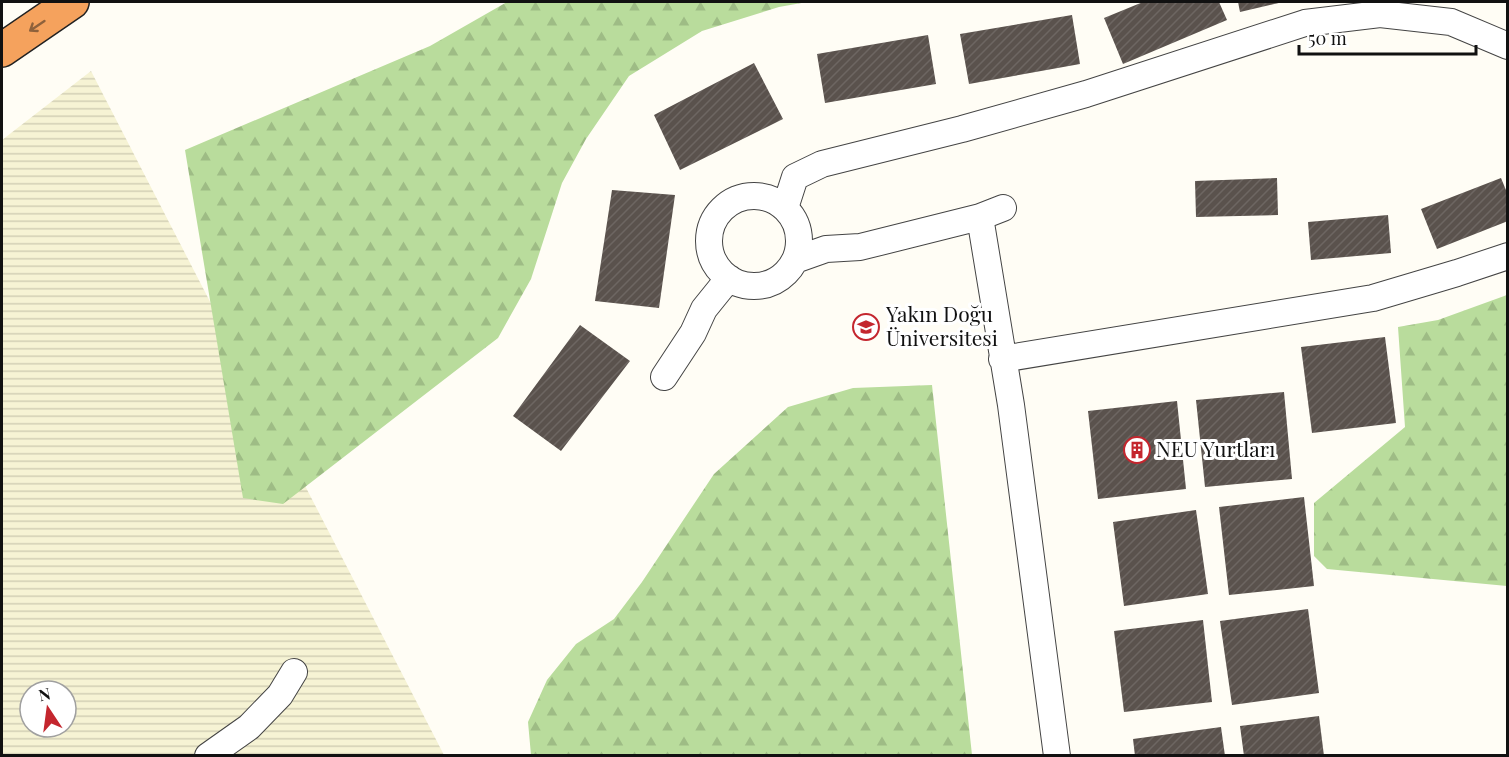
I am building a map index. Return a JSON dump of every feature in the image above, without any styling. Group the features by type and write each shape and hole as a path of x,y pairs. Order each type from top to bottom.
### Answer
{"highway":[{"path":"2,50 72,2"}],"street":[{"path":"785,208 795,177 822,164 962,129 1086,94 1305,24 1380,14 1451,22 1508,46"},
{"path":"760,196 773,200 785,208 794,219 799,245 795,260 786,273 774,282 759,286 743,285 729,278 718,267 711,254 709,238 713,223 722,210 746,197 760,196"},
{"path":"795,260 826,249 860,247 992,212 1002,359 1011,405 1057,756"},
{"path":"1002,359 1373,298 1508,256"},
{"path":"664,377 693,333 704,309 729,278"},
{"path":"208,756 249,727 280,695 294,672"}],"shaded area":[{"path":"91,71 444,755 2,756 2,140"}],"green space":[{"path":"507,2 807,2 779,7 702,31 629,76 586,139 562,183 531,279 498,338 283,504 243,498 185,150 430,46"},
{"path":"1507,295 1507,586 1327,569 1314,556 1314,503 1405,427 1398,327 1438,320"},
{"path":"932,385 972,755 531,755 528,722 547,680 576,644 614,619 642,582 714,474 788,407 853,388"}],"building":[{"path":"1143,2 1219,2 1227,20 1123,64 1104,18"},
{"path":"1238,2 1283,2 1240,12"},
{"path":"1072,15 1080,64 969,84 960,34"},
{"path":"928,35 936,84 825,103 817,54"},
{"path":"754,63 783,119 680,170 654,115"},
{"path":"1277,178 1278,215 1196,217 1195,181"},
{"path":"1501,178 1508,195 1508,221 1437,249 1421,209"},
{"path":"612,190 675,195 659,308 595,301"},
{"path":"1388,215 1391,253 1311,260 1308,222"},
{"path":"580,325 630,361 561,451 513,416"},
{"name":"NEU Yurtları","path":"1385,337 1396,423 1312,433 1301,347"},
{"name":"NEU Yurtları","path":"1284,392 1292,479 1205,487 1196,400"},
{"name":"NEU Yurtları","path":"1177,401 1186,489 1098,499 1088,411"},
{"name":"NEU Yurtları","path":"1304,497 1314,586 1229,595 1219,507"},
{"name":"NEU Yurtları","path":"1196,510 1208,594 1124,606 1113,522"},
{"path":"1308,609 1319,693 1232,705 1220,621"},
{"path":"1203,620 1212,702 1124,712 1114,631"},
{"path":"1319,716 1324,756 1244,756 1240,726"},
{"path":"1221,727 1225,756 1135,756 1133,739"}],"place":[{"name":"Yakın Doğu Üniversitesi","path":"866,327"},
{"name":"NEU Yurtları","path":"1137,450"}]}
